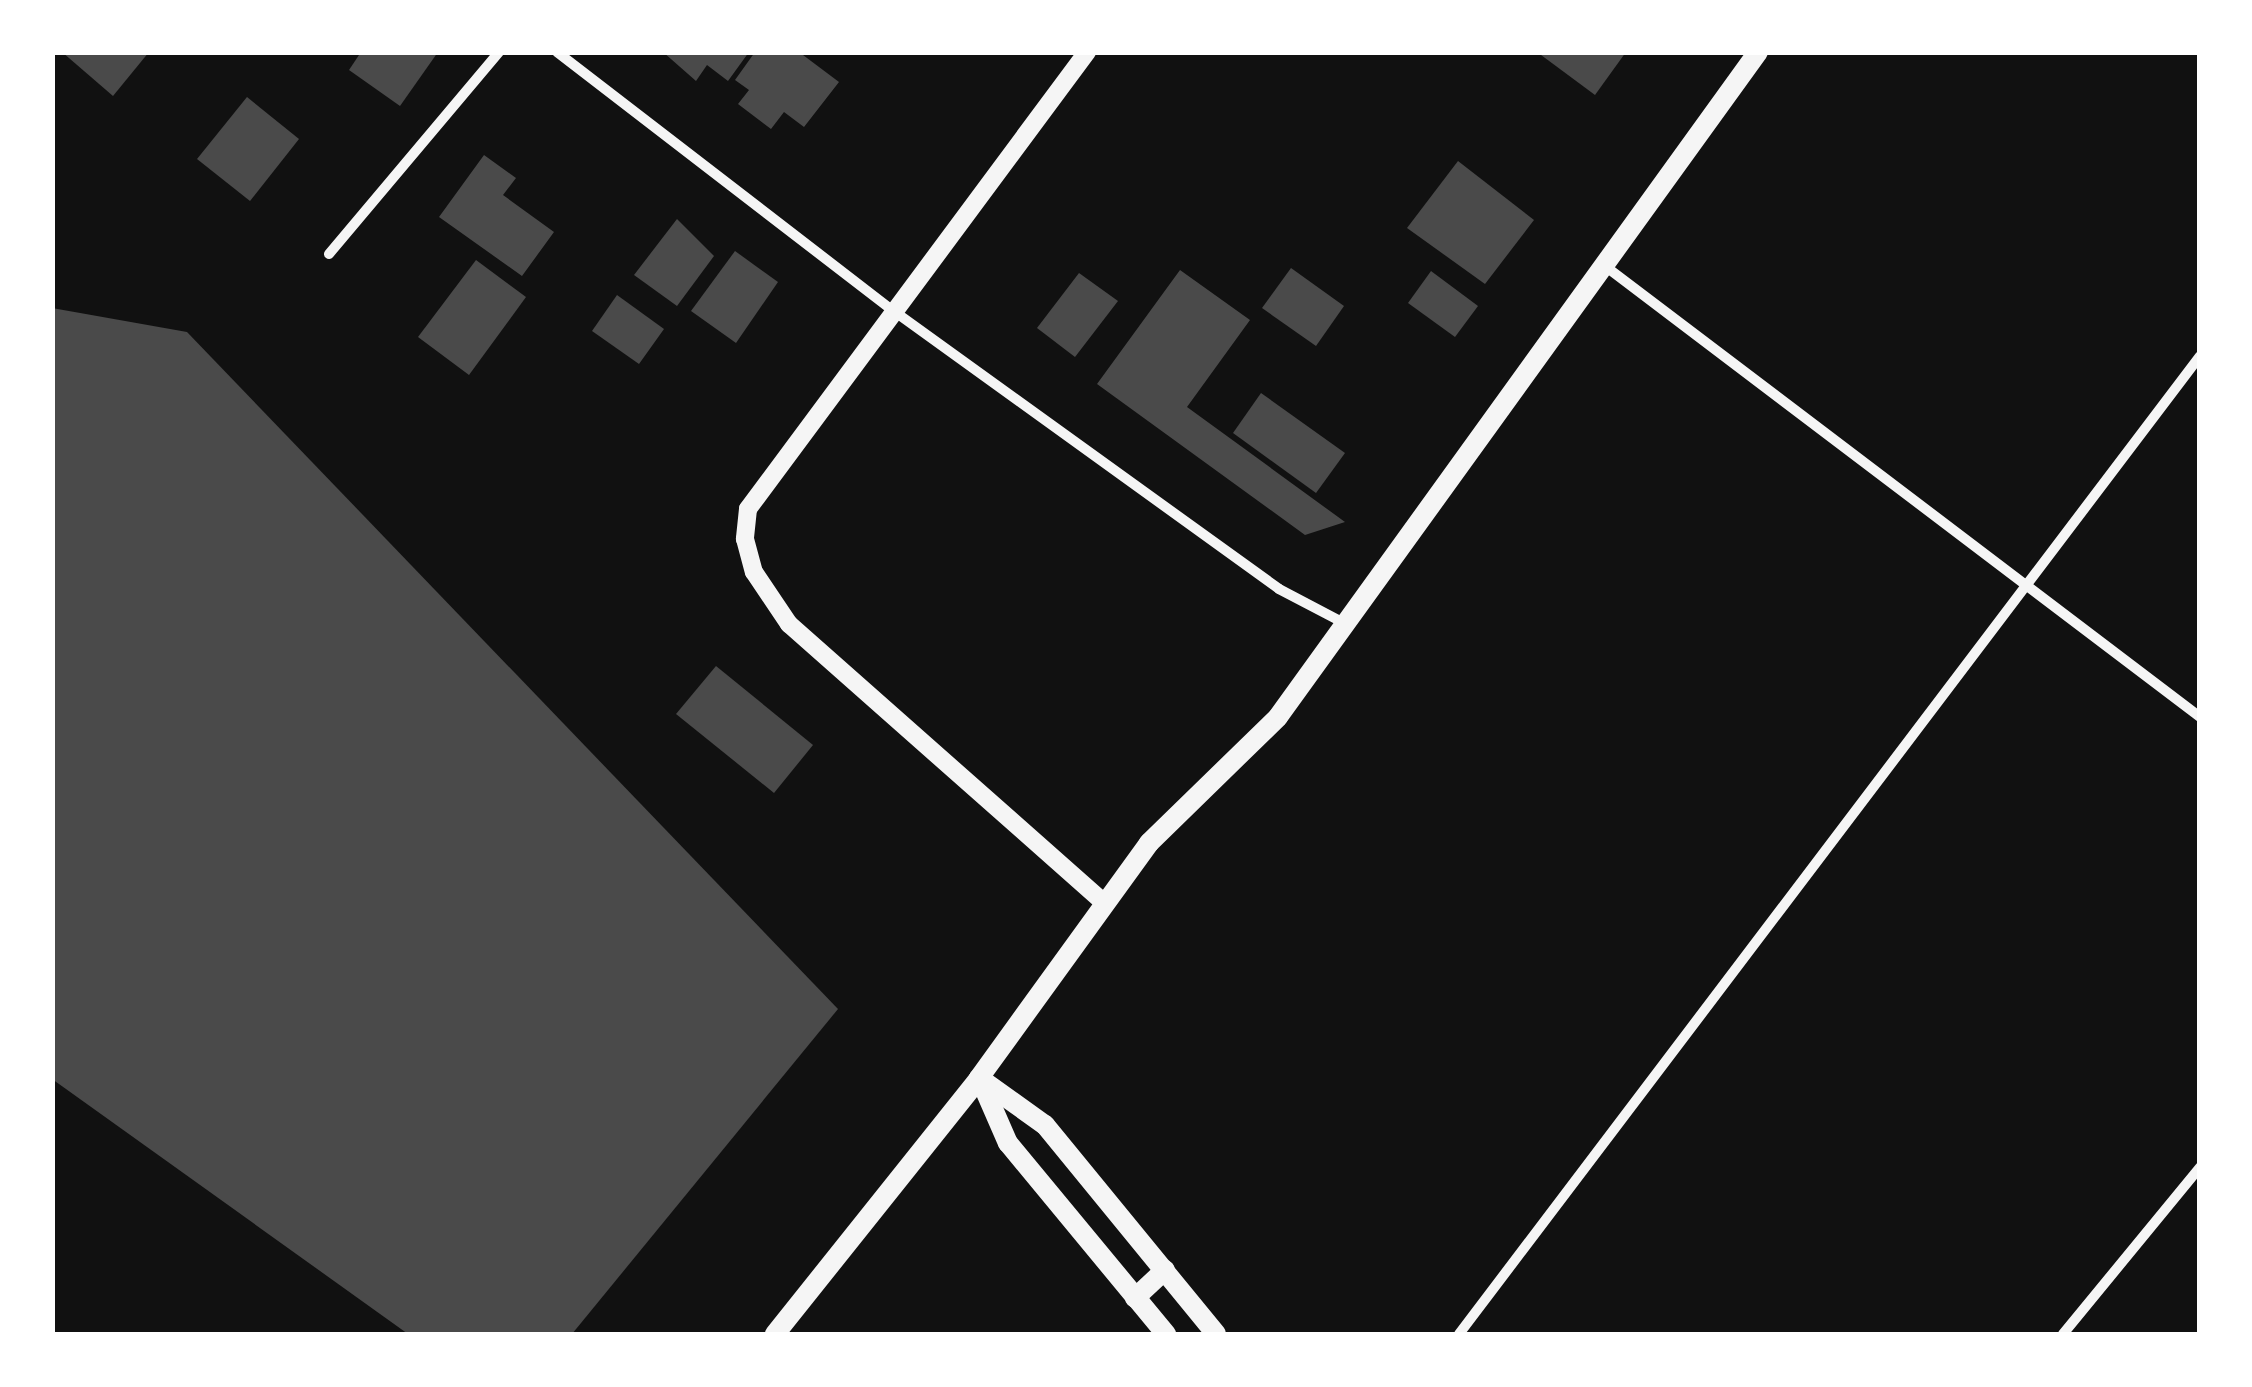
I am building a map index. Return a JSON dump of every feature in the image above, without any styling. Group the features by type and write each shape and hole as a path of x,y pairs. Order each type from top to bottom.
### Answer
{"main road":[{"path":"775,1334 979,1078 1102,901 1149,843 1278,717 1758,52"},
{"path":"979,1078 1045,1125 1216,1334"},
{"path":"979,1078 1008,1143 1166,1334"},
{"path":"1135,1298 1165,1270"}],"street":[{"path":"329,254 499,52"},
{"path":"557,52 891,310 1279,589 1344,623"},
{"path":"1087,52 891,310 748,509 745,539 754,572 790,624 1102,901"},
{"path":"1605,266 2200,716"},
{"path":"1459,1334 2200,356"},
{"path":"2063,1334 2200,1167"}],"building":[{"path":"62,52 149,52 113,96"},
{"path":"361,52 438,52 400,106 349,70"},
{"path":"663,52 749,52 728,81 707,65 696,81"},
{"path":"755,52 799,52 839,82 804,127 784,112 771,129 738,104 749,90 735,80"},
{"path":"1537,52 1626,52 1595,95"},
{"path":"247,97 299,139 250,201 197,159"},
{"path":"484,155 516,178 503,195 554,232 522,276 439,217"},
{"path":"1458,161 1534,220 1485,284 1407,228"},
{"path":"677,219 714,256 677,306 634,275"},
{"path":"735,251 778,282 736,343 691,311"},
{"path":"476,260 526,297 469,375 418,337"},
{"path":"1291,268 1344,306 1316,346 1262,308"},
{"path":"1180,270 1250,320 1187,407 1345,522 1305,535 1097,384"},
{"path":"1431,271 1478,306 1455,337 1408,303"},
{"path":"1079,273 1118,301 1075,357 1037,328"},
{"path":"617,295 664,329 639,364 592,331"},
{"path":"52,308 187,332 838,1009 572,1334 408,1334 52,1079"},
{"path":"1261,393 1345,453 1316,493 1233,433"},
{"path":"716,666 813,745 774,793 676,714"}]}
